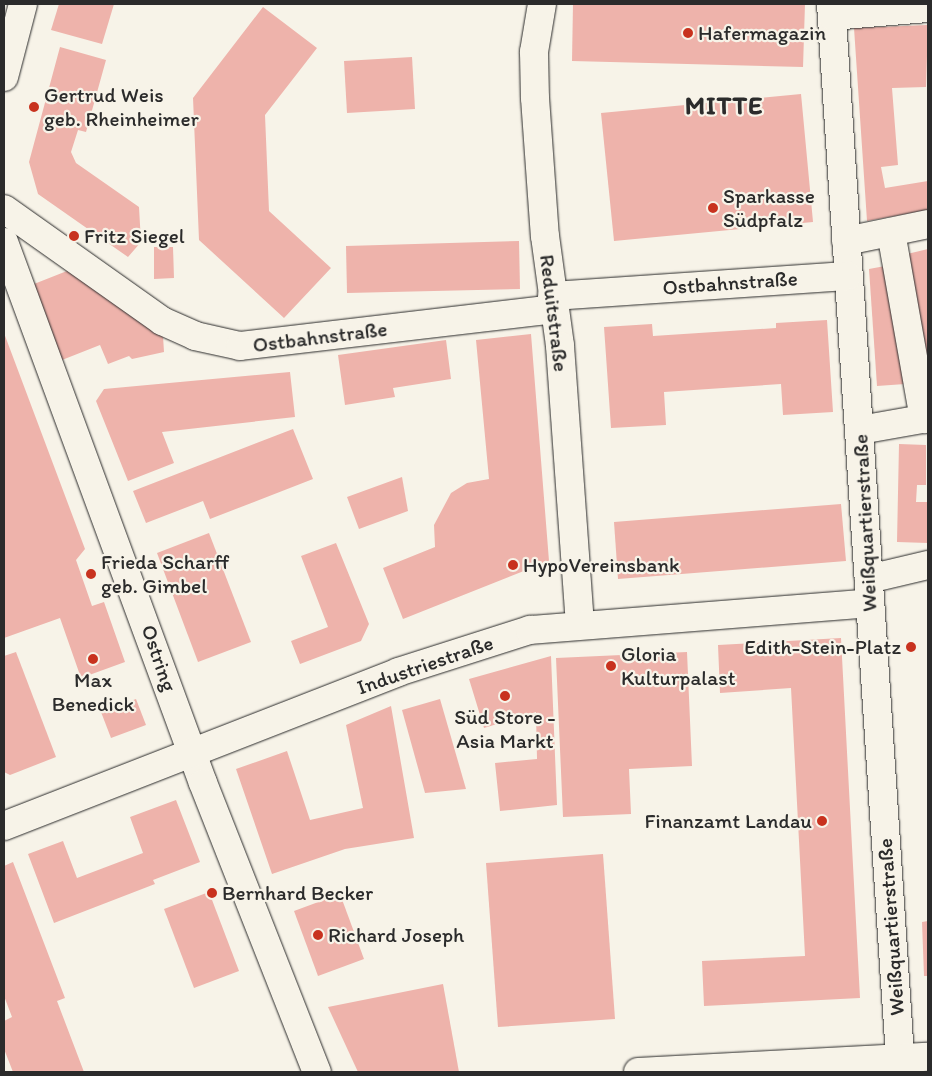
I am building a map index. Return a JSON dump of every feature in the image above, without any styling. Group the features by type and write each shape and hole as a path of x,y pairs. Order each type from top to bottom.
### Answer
{"street":[{"path":"4,77 23,4"},
{"name":"Reduitstraße","path":"542,4 534,75 580,623"},
{"path":"831,10 928,8"},
{"name":"Weißquartierstraße","path":"831,10 860,430 900,1064"},
{"name":"Ostbahnstraße","path":"4,209 162,321 195,336 240,346 553,302 848,276"},
{"path":"846,240 928,224"},
{"path":"860,430 926,418 891,232"},
{"name":"Ostring","path":"4,242 193,752 318,1072"},
{"name":"Industriestraße","path":"4,826 446,655 530,630 870,591 928,565"},
{"path":"638,1072 900,1064 928,1057"}],"building":[{"path":"59,4 114,4 102,44 51,30"},
{"name":"Hafermagazin","path":"573,4 805,4 803,67 572,61"},
{"path":"263,7 317,48 265,115 269,211 331,268 284,318 199,240 193,98"},
{"path":"928,25 926,87 892,88 898,165 881,167 885,188 928,181 928,210 867,221 854,28"},
{"path":"60,47 106,60 86,132 78,130 71,152 76,163 139,207 141,242 128,257 38,194 29,162"},
{"path":"412,57 415,109 347,113 344,61"},
{"path":"801,94 813,222 614,241 601,113"},
{"path":"519,241 520,289 347,293 346,246"},
{"path":"154,247 173,247 174,278 154,279"},
{"path":"928,249 928,368 903,255"},
{"path":"885,266 905,384 877,386 869,269"},
{"path":"72,269 163,336 164,352 132,359 129,356 108,364 100,345 62,360 34,284"},
{"path":"827,320 833,412 783,415 781,384 664,392 666,425 611,428 604,327 652,324 653,336 776,328 776,323"},
{"path":"4,333 85,549 76,560 92,606 104,602 125,662 81,678 60,618 4,638"},
{"path":"531,334 549,561 403,619 383,568 435,547 434,525 451,493 467,483 489,479 476,340"},
{"path":"446,340 451,379 393,388 395,397 345,405 338,355"},
{"path":"290,372 295,417 162,432 174,463 128,481 96,401 104,389"},
{"path":"293,429 313,479 210,519 203,501 146,523 133,491"},
{"path":"899,444 926,445 926,485 917,485 916,502 928,502 928,543 897,542"},
{"path":"402,477 408,511 359,529 347,497"},
{"path":"841,504 846,561 618,579 614,522"},
{"path":"209,533 251,642 198,662 157,553"},
{"path":"336,543 369,624 361,641 300,664 291,641 328,627 301,556"},
{"path":"841,638 860,998 704,1006 702,961 805,956 791,688 720,693 718,645"},
{"path":"16,652 56,757 10,775 4,772 4,656"},
{"path":"687,652 692,766 629,769 631,814 563,817 556,658"},
{"path":"551,656 557,805 500,811 495,763 537,759 536,712 484,728 469,679"},
{"path":"136,699 146,725 111,738 101,712"},
{"path":"440,699 466,789 425,793 402,710"},
{"path":"391,706 414,838 345,849 272,874 236,769 287,751 310,820 363,808 346,725"},
{"path":"176,800 200,862 153,880 155,884 54,923 28,854 63,841 77,878 143,853 130,817"},
{"path":"603,854 615,1019 498,1027 486,863"},
{"path":"13,862 65,998 57,1001 84,1072 13,1072 4,1049 4,1021 12,1017 4,996 4,866"},
{"path":"209,892 239,971 194,988 164,909"},
{"path":"340,894 364,959 318,976 294,911"},
{"path":"928,921 928,976 924,976 922,922"},
{"path":"443,984 459,1072 358,1072 328,1007"}],"place":[{"name":"Hafermagazin","path":"688,33"},
{"name":"Gertrud Weis geb. Rheinheimer","path":"34,107"},
{"name":"Sparkasse Südpfalz","path":"713,208"},
{"name":"Fritz Siegel","path":"74,236"},
{"name":"HypoVereinsbank","path":"513,565"},
{"name":"Frieda Scharff geb. Gimbel","path":"91,574"},
{"name":"Edith-Stein-Platz","path":"911,647"},
{"name":"Max Benedick","path":"93,659"},
{"name":"Gloria Kulturpalast","path":"611,666"},
{"name":"Süd Store - Asia Markt","path":"505,696"},
{"name":"Finanzamt Landau","path":"822,821"},
{"name":"Bernhard Becker","path":"212,893"},
{"name":"Richard Joseph","path":"318,935"}],"district":[{"name":"MITTE","path":"724,106"}]}
